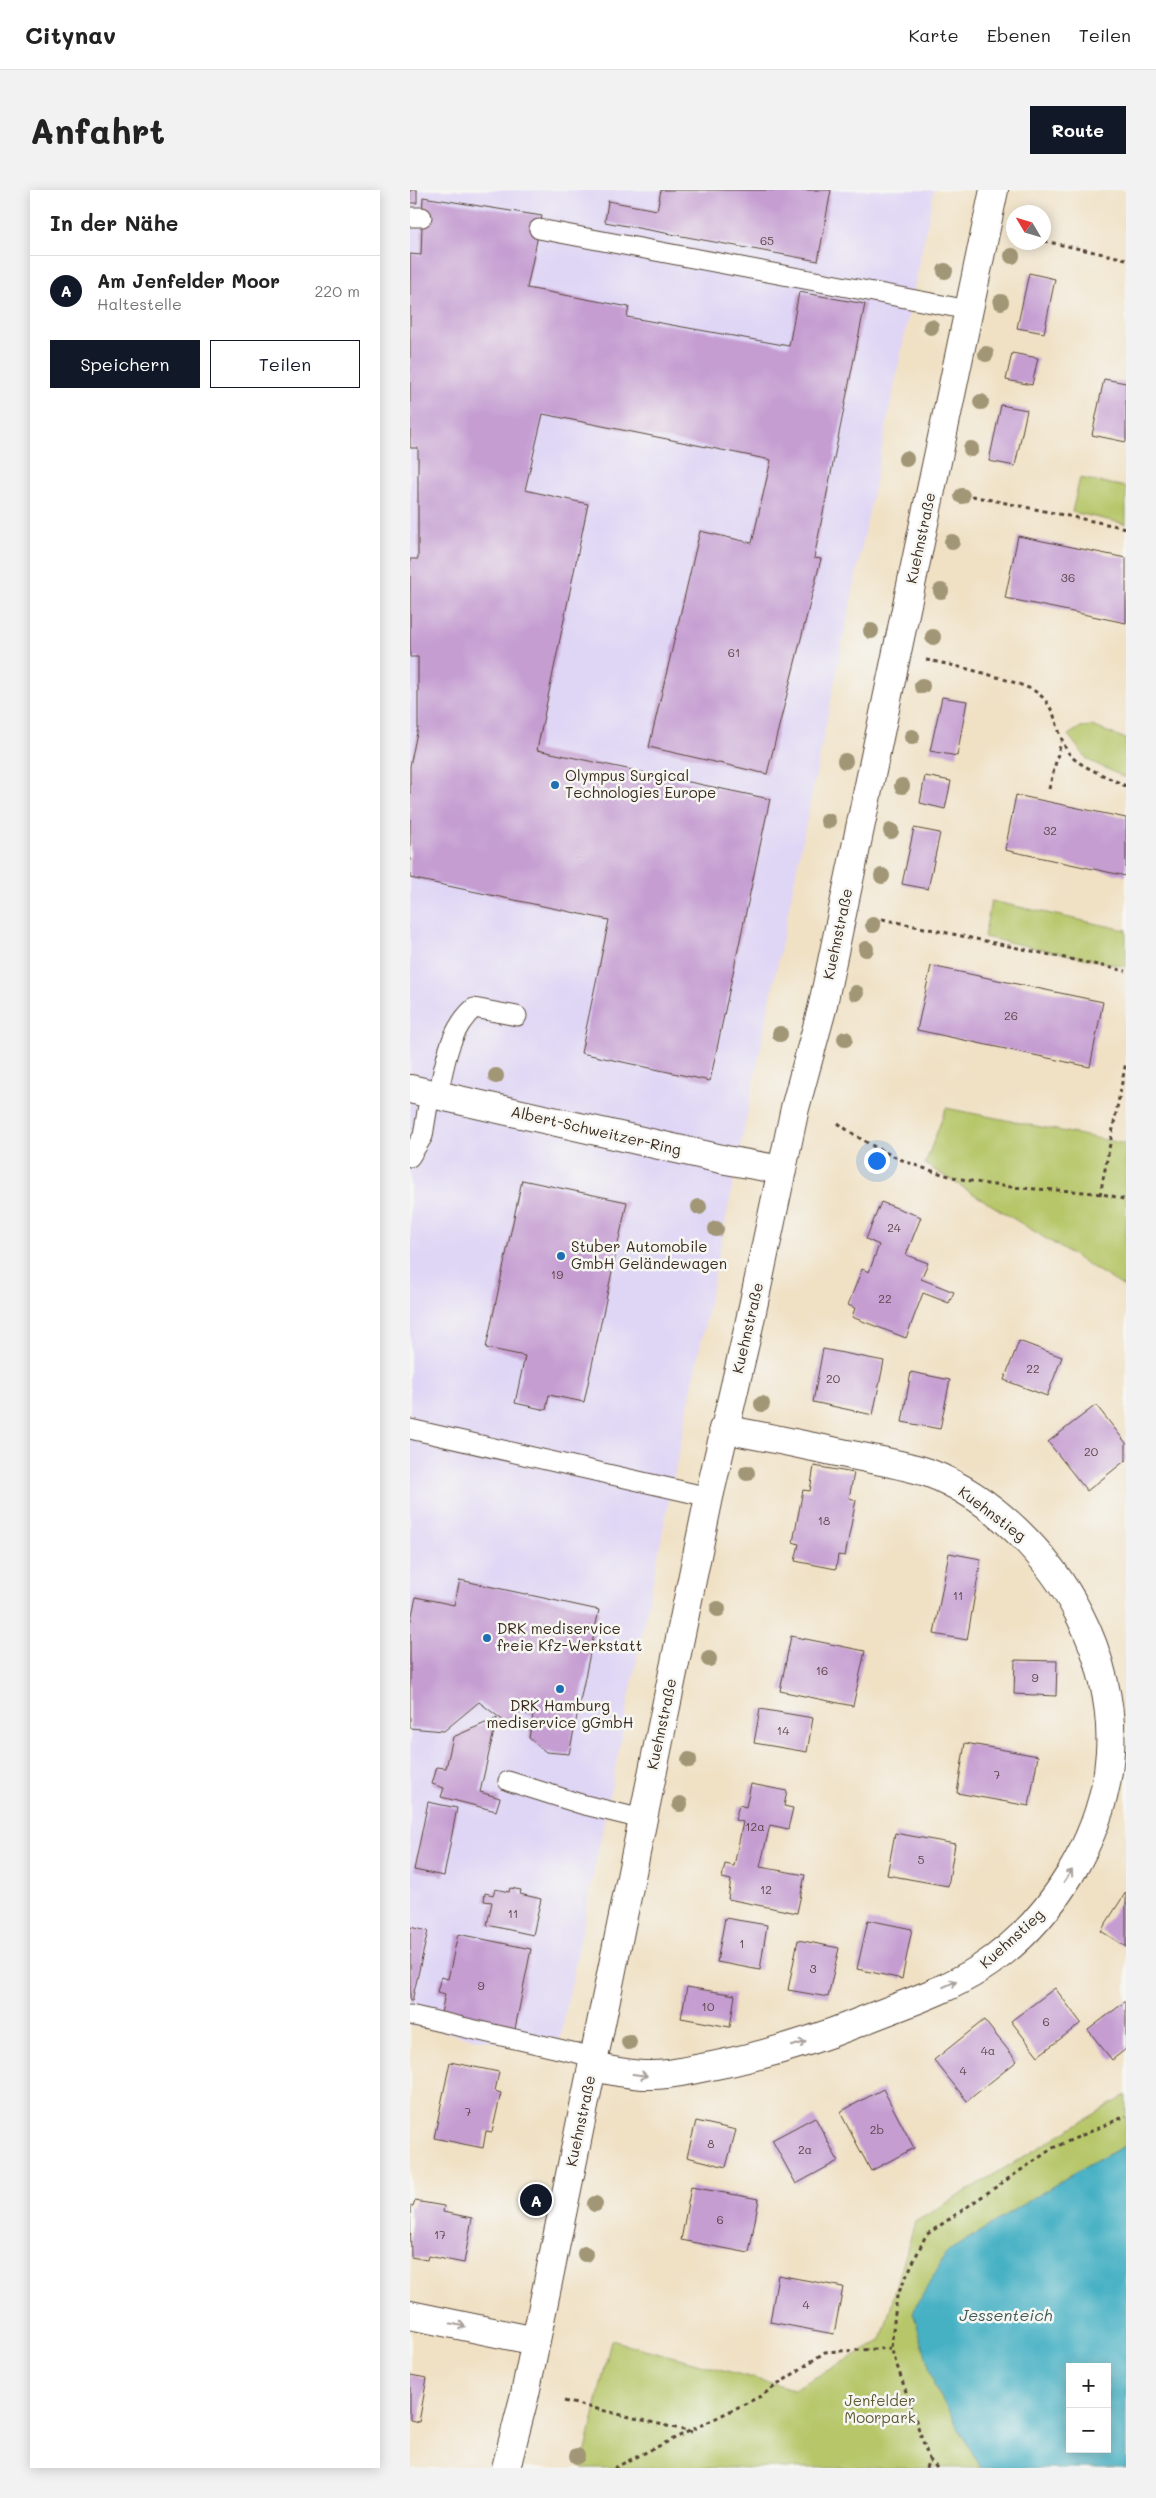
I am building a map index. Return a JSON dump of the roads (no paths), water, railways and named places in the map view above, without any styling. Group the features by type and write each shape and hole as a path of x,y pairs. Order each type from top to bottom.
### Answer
{"street":[{"name":"Kuehnstraße","path":"506,2468 536,2341 723,1429 748,1330 795,1108 822,1009 994,190"},
{"name":"Albert-Schweitzer-Ring","path":"426,1092 726,1160 782,1170"},
{"name":"Kuehnstieg","path":"593,2062 649,2076 725,2064 798,2044 841,2029 942,1988 981,1968 1027,1929 1048,1905 1068,1876 1098,1816 1105,1787 1110,1751 1108,1710 1102,1678 1088,1633 1068,1592 1050,1566 1014,1528 964,1492 929,1473 723,1429"},
{"path":"410,2315 536,2341"}],"lane":[{"path":"539,229 969,310"},
{"path":"410,1157 423,1136 426,1092 461,1019 474,1008 517,1016"},
{"path":"410,1429 709,1497"},
{"path":"508,1781 581,1804 642,1819"},
{"path":"410,2015 593,2062"}],"water":[{"name":"Jessenteich","path":"1126,2145 1126,2468 981,2468 935,2387 913,2312 947,2252 1074,2173"}],"place":[{"name":"Olympus Surgical Technologies Europe","path":"555,785"},
{"name":"Stuber Automobile GmbH Geländewagen","path":"561,1256"},
{"name":"DRK mediservice freie Kfz-Werkstatt","path":"487,1638"},
{"name":"DRK Hamburg mediservice gGmbH","path":"560,1689"},
{"name":"Am Jenfelder Moor","path":"536,2200"}],"park label":[{"name":"Jenfelder Moorpark","path":"880,2410"}]}
